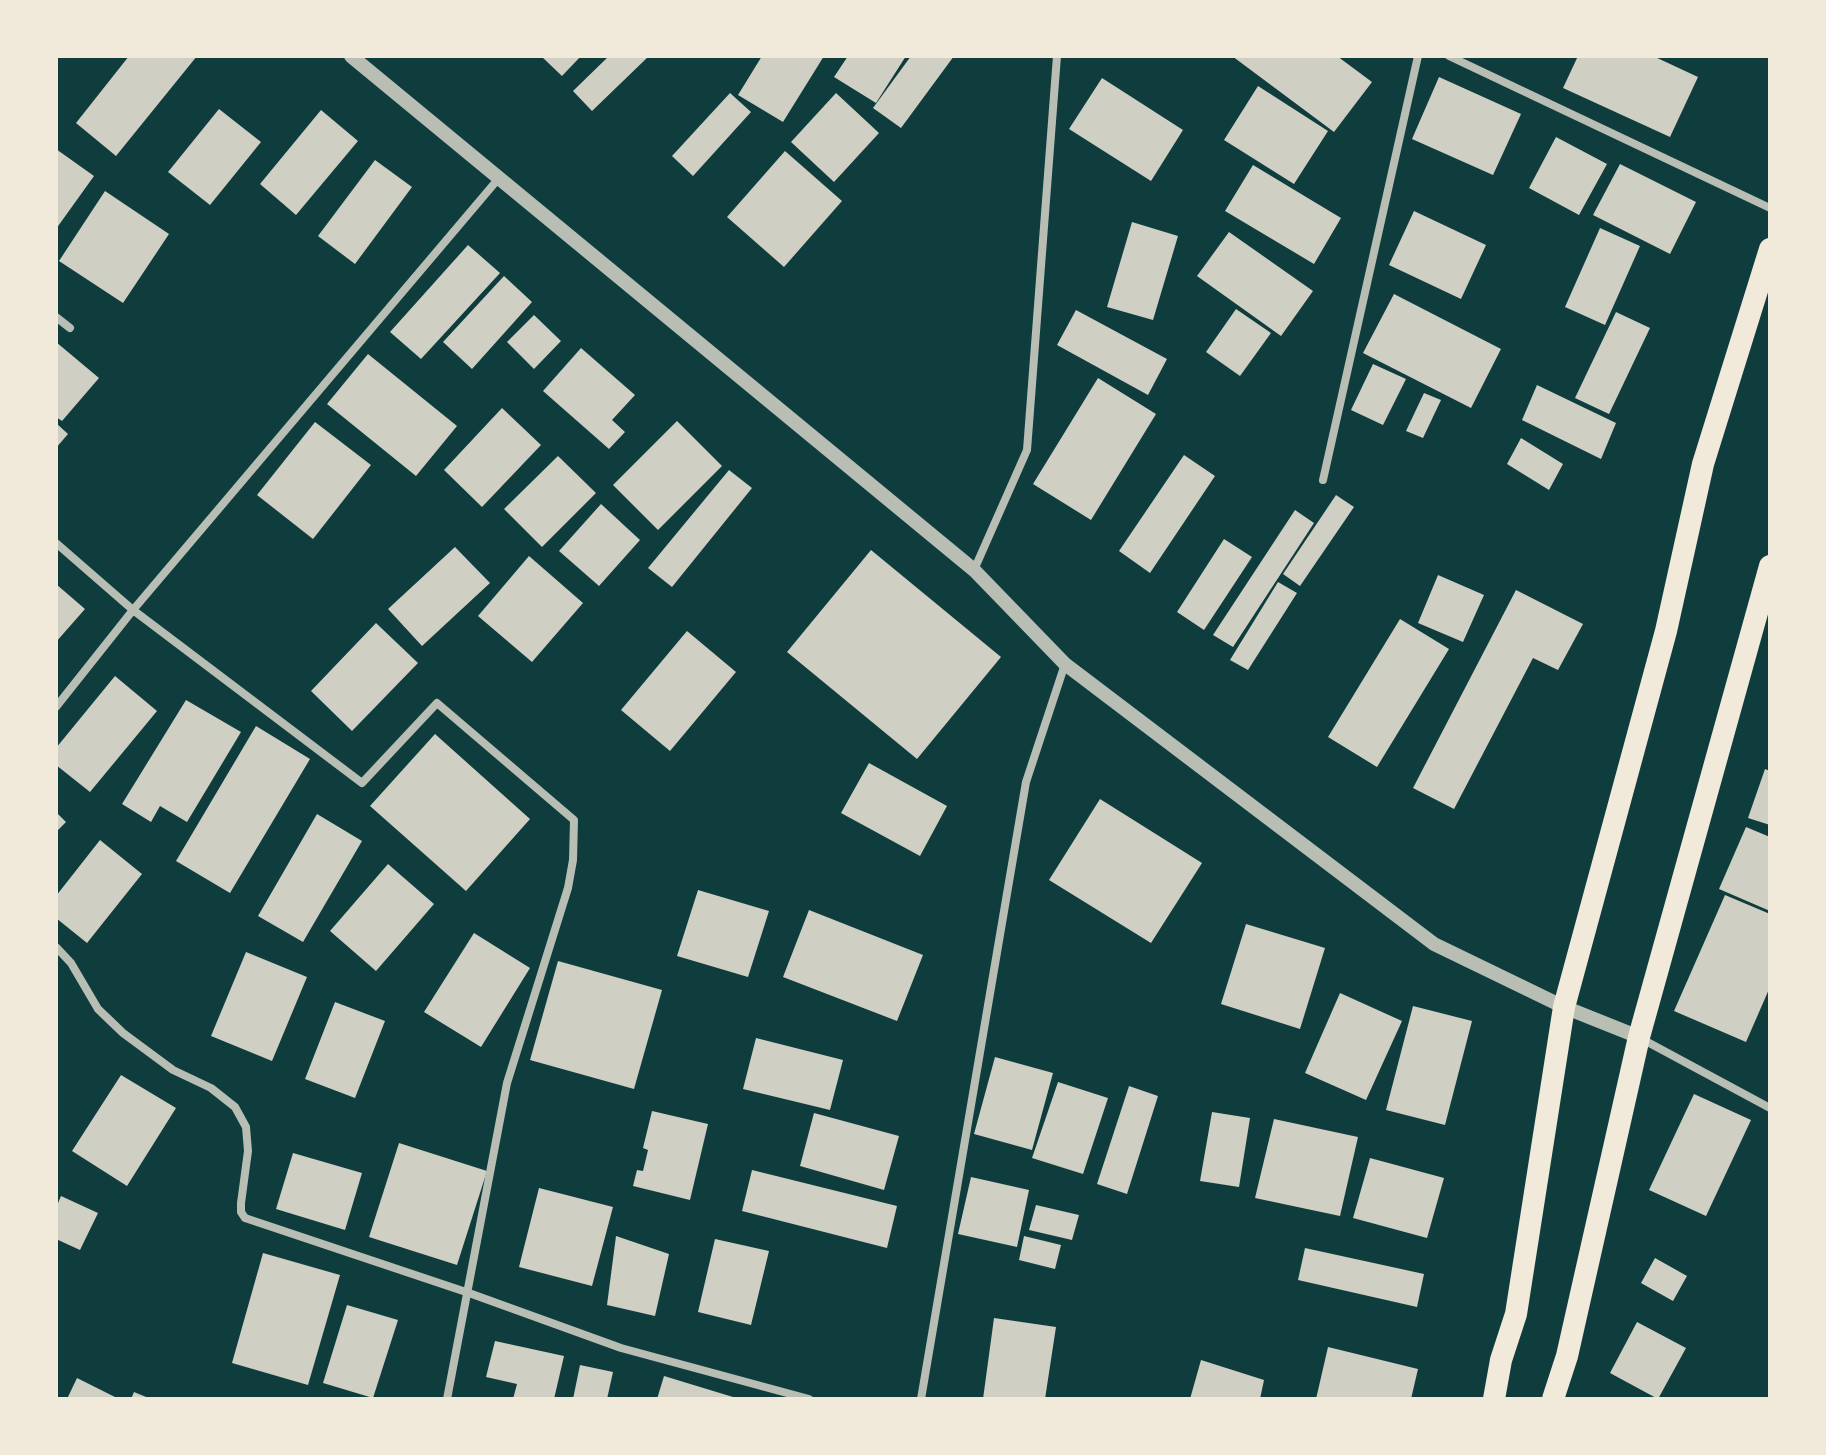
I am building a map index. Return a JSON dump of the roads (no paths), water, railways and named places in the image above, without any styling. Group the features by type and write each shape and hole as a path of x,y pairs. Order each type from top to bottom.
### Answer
{"highway":[{"path":"1494,1399 1501,1360 1516,1314 1564,1007 1666,631 1703,464 1770,249"},
{"path":"1558,1397 1639,1037 1770,566"}],"street":[{"path":"351,56 974,570 1065,664 1434,944 1564,1007 1639,1037 1770,1108"},
{"path":"974,570 1027,450 1057,56"},
{"path":"1323,480 1418,56"},
{"path":"1449,56 1770,208"},
{"path":"56,707 133,610 499,178"},
{"path":"56,317 70,328"},
{"path":"56,543 133,610 362,783 437,703 574,820 573,860 568,888 507,1083 447,1399"},
{"path":"921,1399 1026,782 1065,664"},
{"path":"56,947 71,963 98,1009 123,1033 173,1070 211,1088 235,1107 246,1127 248,1151 241,1195 241,1212 245,1218 621,1348 809,1399"}]}
